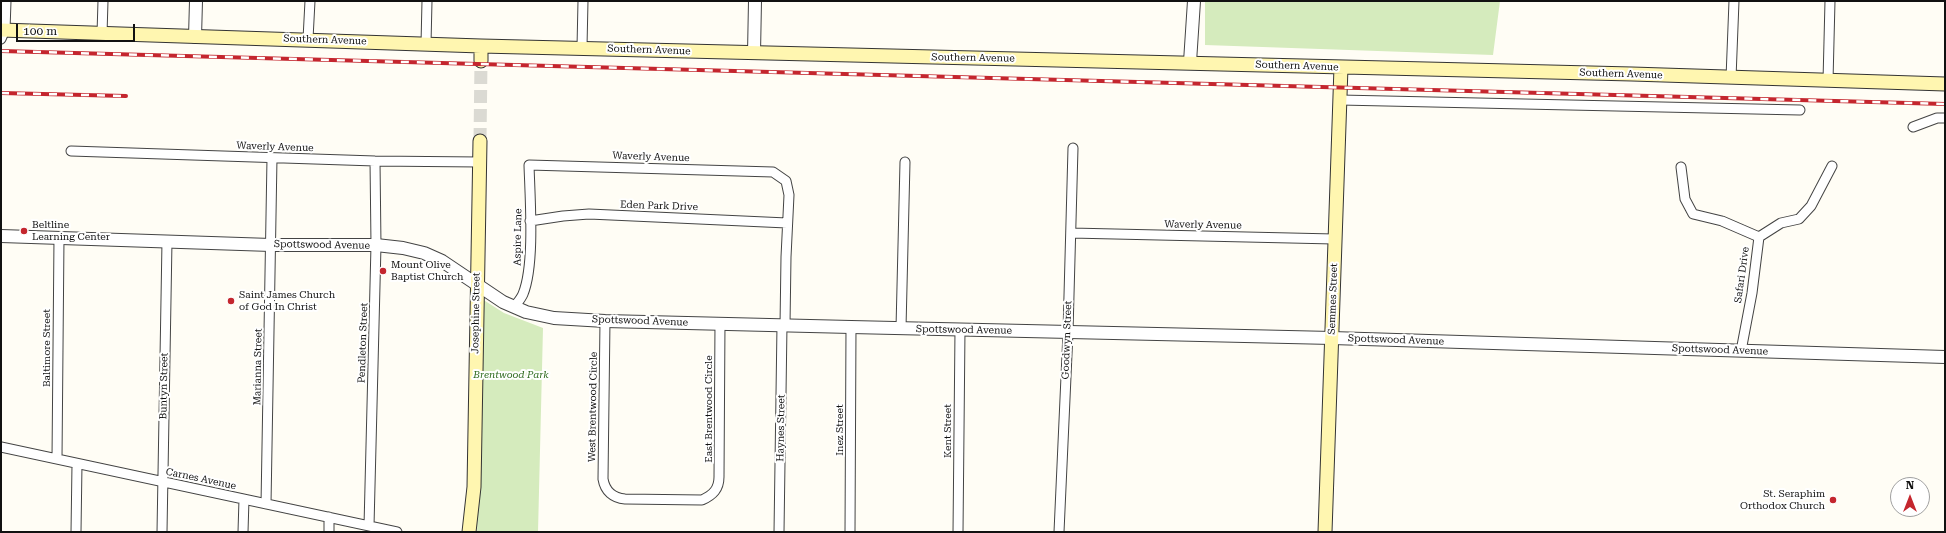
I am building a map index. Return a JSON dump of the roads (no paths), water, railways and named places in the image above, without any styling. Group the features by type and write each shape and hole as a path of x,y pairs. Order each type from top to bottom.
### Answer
{"main road":[{"name":"Southern Avenue","path":"2,33 195,36 482,46 582,47 754,53 1190,62 1945,84"},
{"path":"481,61 482,46"},
{"name":"Semmes Street","path":"1325,532 1341,67"},
{"name":"Josephine Street","path":"469,532 474,487 480,141"}],"street":[{"path":"2,33 6,1"},
{"path":"102,34 103,1"},
{"path":"195,36 196,1"},
{"path":"308,39 310,1"},
{"path":"426,44 427,1"},
{"path":"582,47 583,1"},
{"path":"754,53 755,1"},
{"path":"1190,62 1194,1"},
{"path":"1731,78 1734,1"},
{"path":"1828,81 1830,1"},
{"path":"1340,100 1800,110"},
{"path":"1913,127 1937,118 1945,118"},
{"name":"Goodwyn Street","path":"1059,532 1068,332 1073,148"},
{"name":"Waverly Avenue","path":"70,152 375,161 479,162"},
{"name":"Marianna Street","path":"266,504 272,158"},
{"name":"Pendleton Street","path":"369,526 376,246 375,161"},
{"path":"901,328 904,162"},
{"name":"Waverly Avenue","path":"529,164 773,172"},
{"name":"Aspire Lane","path":"514,307 522,295 528,275 530,221 529,164"},
{"name":"Safari Drive","path":"1741,351 1752,293 1759,237 1781,223 1799,219 1811,206 1832,166"},
{"path":"1681,167 1685,199 1693,214 1722,221 1759,237"},
{"name":"Haynes Street","path":"773,172 786,181 789,195 783,325 779,532"},
{"name":"Eden Park Drive","path":"530,221 589,214 787,222"},
{"name":"Waverly Avenue","path":"1071,233 1334,239"},
{"name":"Spottswood Avenue","path":"1,236 403,248 424,253 442,261 503,302 526,312 554,318 720,324 1332,338 1945,357"},
{"name":"Baltimore Street","path":"57,458 59,238"},
{"name":"Buntyn Street","path":"162,532 166,241"},
{"name":"West Brentwood Circle","path":"605,321 603,479 606,488 609,492 620,498 702,500 714,493"},
{"name":"East Brentwood Circle","path":"714,493 717,488 719,478 720,324"},
{"name":"Inez Street","path":"850,532 851,327"},
{"name":"Kent Street","path":"958,532 960,330"},
{"name":"Carnes Avenue","path":"1,447 244,498 396,532"},
{"path":"76,532 78,464"},
{"path":"243,532 244,498"},
{"path":"328,532 329,517"}],"tunnel":[{"path":"480,141 481,61"}],"railway":[{"path":"1,51 1945,104"},
{"path":"1,93 126,96"}],"place":[{"name":"Beltline Learning Center","path":"24,231"},
{"name":"Mount Olive Baptist Church","path":"383,271"},
{"name":"Saint James Church of God In Christ","path":"231,301"},
{"name":"St. Seraphim Orthodox Church","path":"1833,500"}],"park label":[{"name":"Brentwood Park","path":"511,375"}]}
